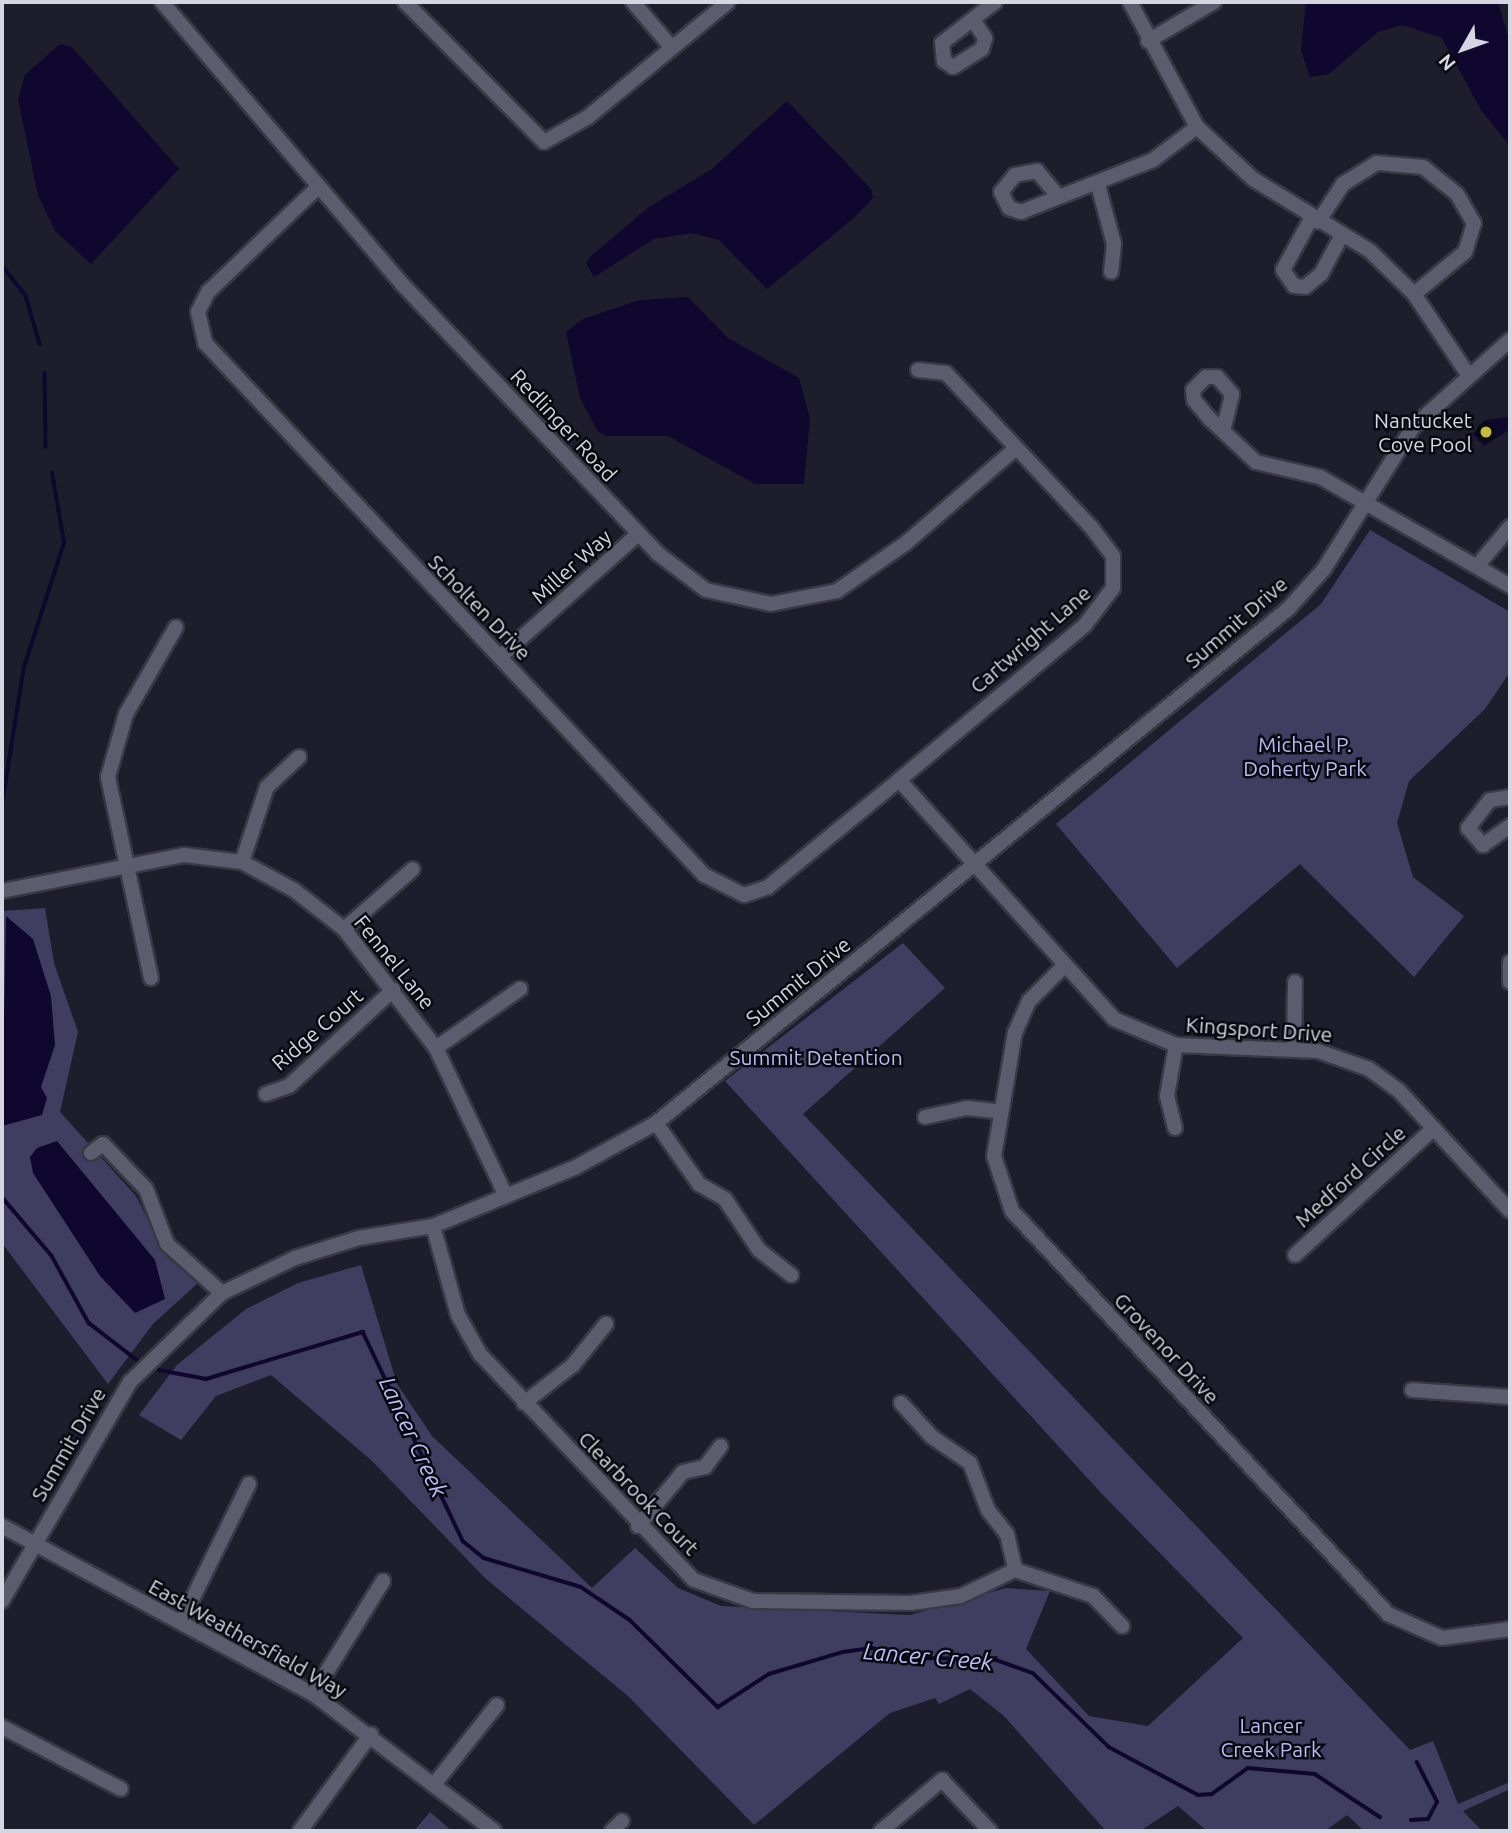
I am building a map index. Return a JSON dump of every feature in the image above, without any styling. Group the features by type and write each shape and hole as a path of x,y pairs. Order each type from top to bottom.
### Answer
{"street":[{"name":"Redlinger Road","path":"162,2 318,187 638,534 679,574 706,590 741,601 805,601 867,574 1016,448"},
{"path":"405,2 544,142 588,117 728,2"},
{"path":"634,2 673,48"},
{"path":"973,20 995,2"},
{"path":"1130,2 1148,41 1197,127 1253,179 1370,251 1414,293 1467,373"},
{"path":"1148,41 1214,2"},
{"path":"1058,196 1098,185 1153,160 1197,127"},
{"path":"1342,235 1321,274 1306,287 1294,286 1283,270 1315,219 1343,184 1377,163 1423,167 1457,194 1474,223 1465,252 1414,293"},
{"path":"1098,185 1114,244 1111,272"},
{"name":"Scholten Drive","path":"318,187 218,279 198,312 200,335 704,875 744,895 768,887 899,780"},
{"name":"Summit Drive","path":"2,1601 96,1430 130,1382 222,1293 295,1258 359,1238 433,1226 576,1167 656,1123 1288,609 1324,569 1362,500 1413,427 1467,373 1510,340"},
{"name":"Cartwright Lane","path":"899,780 1092,618 1113,588 1116,566 1107,545 946,373 918,370"},
{"path":"1223,431 1256,462 1321,477 1510,586"},
{"path":"1477,566 1510,527"},
{"name":"Miller Way","path":"500,657 638,534"},
{"path":"151,978 123,865 108,777 126,715 176,627"},
{"path":"242,862 267,787 299,757"},
{"name":"Kingsport Drive","path":"899,780 1063,967 1114,1019 1176,1045 1294,1049 1343,1056 1369,1069 1434,1128 1510,1211"},
{"path":"1510,797 1490,800 1468,828 1483,845 1510,826"},
{"name":"Fennel Lane","path":"2,891 184,855 242,862 293,890 344,929 436,1048 506,1196"},
{"path":"344,929 413,869"},
{"path":"1510,962 1510,982"},
{"name":"Grovenor Drive","path":"1063,967 1019,1018 998,1111 995,1169 1017,1219 1371,1599 1423,1634 1462,1638 1510,1629"},
{"path":"1294,1049 1295,982"},
{"path":"436,1048 520,989"},
{"name":"Ridge Court","path":"266,1094 289,1086 393,990"},
{"path":"1174,1128 1167,1096 1176,1045"},
{"path":"925,1116 967,1108 998,1111"},
{"path":"656,1123 699,1184 725,1199 759,1250 791,1275"},
{"name":"Medford Circle","path":"1295,1255 1434,1128"},
{"path":"91,1153 103,1144 146,1189 167,1244 222,1293"},
{"name":"Clearbrook Court","path":"433,1226 458,1315 480,1354 638,1526 694,1580 753,1601 911,1603 961,1596 1015,1570"},
{"path":"524,1403 573,1365 606,1324"},
{"path":"1412,1390 1510,1398"},
{"path":"901,1402 932,1437 970,1463 988,1510 1007,1534 1015,1570 1093,1596 1122,1626"},
{"path":"638,1526 683,1472 705,1467 721,1446"},
{"path":"180,1622 249,1484"},
{"name":"East Weathersfield Way","path":"2,1526 34,1547 313,1694 436,1782 494,1831"},
{"path":"313,1694 383,1581"},
{"path":"436,1782 496,1705"},
{"path":"2,1727 121,1789"},
{"path":"300,1831 371,1734"},
{"path":"881,1831 942,1780 990,1831"}],"green space":[{"name":"Michael P. Doherty Park","path":"1370,530 1510,612 1510,672 1485,709 1409,781 1397,823 1413,877 1464,916 1414,977 1300,864 1177,968 1056,824 1321,604"},
{"path":"45,908 54,963 78,1032 60,1112 136,1196 162,1248 199,1282 153,1324 108,1384 2,1243 2,911"},
{"name":"Lancer Creek Park","path":"903,943 945,988 803,1114 1410,1750 1433,1741 1458,1804 1510,1782 1510,1789 1463,1811 1482,1831 1364,1831 1347,1815 1325,1831 1207,1831 1178,1806 1140,1831 1106,1831 1004,1716 970,1689 939,1704 935,1698 890,1713 754,1825 628,1696 486,1579 371,1460 271,1375 216,1396 181,1440 139,1415 177,1365 246,1309 298,1283 361,1265 397,1384 432,1436 592,1588 635,1548 678,1588 721,1606 910,1615 1006,1588 1050,1591 1026,1649 1089,1716 1148,1726 1243,1638 1102,1494 725,1081"},
{"path":"430,1812 452,1831 414,1831"}],"shaded area":[{"path":"1306,2 1498,2 1510,43 1510,146 1481,110 1442,38 1403,25 1378,32 1329,74 1310,77 1301,50"},
{"path":"60,44 72,47 179,169 91,264 55,231 38,195 18,99 25,75"},
{"path":"787,101 871,189 873,198 854,218 767,289 719,240 692,233 654,239 594,277 586,263 591,256 649,207 712,169"},
{"path":"688,297 728,338 799,378 810,418 804,484 755,484 668,436 606,436 597,430 580,398 566,332 583,319 640,300"},
{"name":"Nantucket Cove Pool","path":"1510,417 1510,429 1484,446 1473,434 1485,420"},
{"path":"6,916 33,939 51,996 55,1045 41,1087 47,1098 42,1115 2,1126"},
{"path":"57,1141 155,1260 165,1299 135,1313 100,1276 33,1173 30,1157 37,1148"}],"waterway":[{"path":"2,265 26,296 40,344"},
{"path":"45,373 46,447"},
{"path":"2,804 24,667 64,543 52,473"},
{"name":"Lancer Creek","path":"2,1197 52,1256 89,1323 137,1360"},
{"name":"Lancer Creek","path":"159,1370 206,1379 363,1332 463,1541 484,1558 581,1587 630,1620 718,1707 769,1674 843,1652 872,1648 909,1658 993,1659 1033,1673 1109,1747 1198,1795 1212,1794 1248,1768 1315,1774 1380,1817"},
{"path":"1411,1820 1428,1819 1437,1802 1417,1763"}],"place":[{"name":"Nantucket Cove Pool","path":"1486,432"}],"park label":[{"name":"Summit Detention","path":"816,1057"}]}
